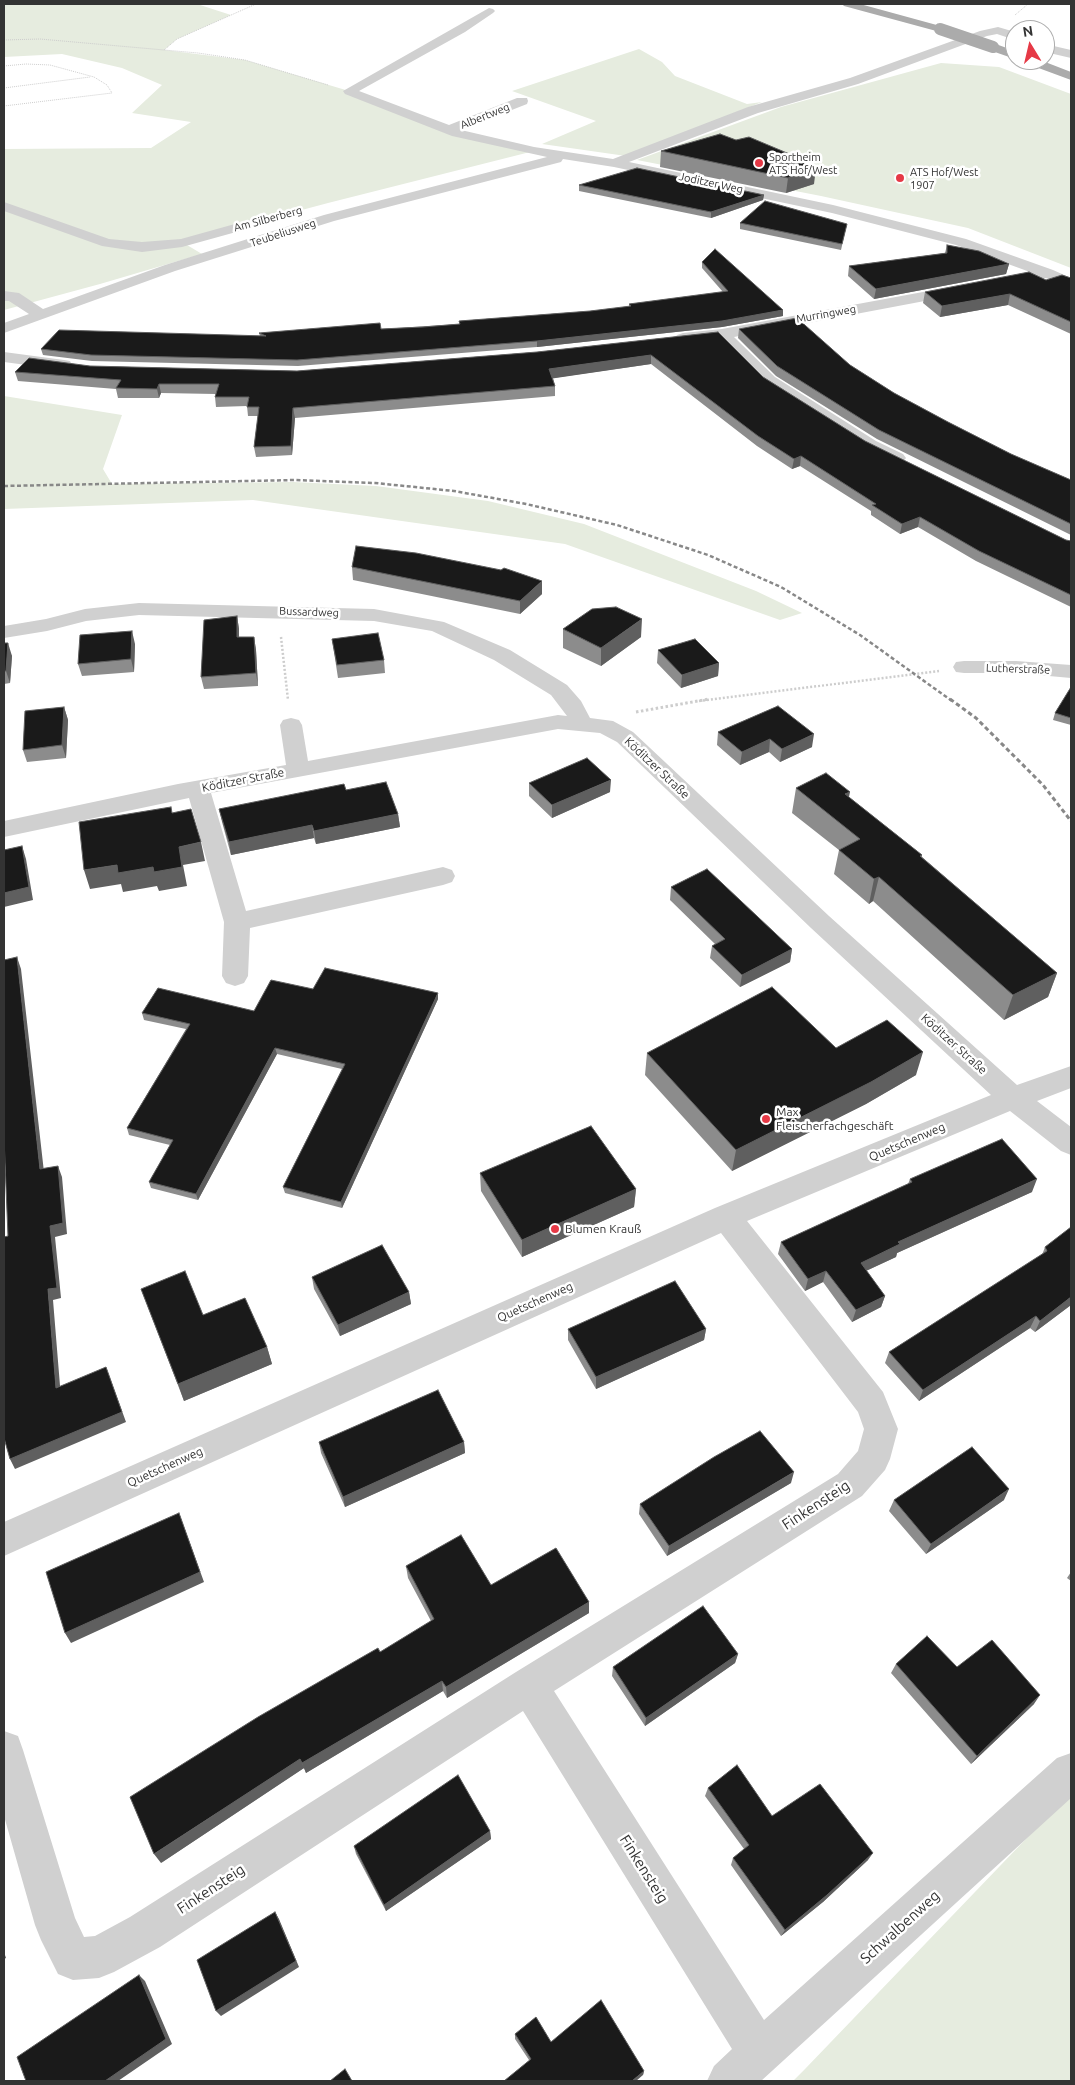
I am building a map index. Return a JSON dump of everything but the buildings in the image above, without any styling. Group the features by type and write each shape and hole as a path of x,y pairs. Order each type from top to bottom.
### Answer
{"main road":[{"path":"848,4 940,29 1005,51"},
{"path":"1055,70 1071,76"}],"street":[{"path":"349,91 460,30 489,11"},
{"path":"614,163 774,103 882,71 984,33 998,30 1005,32"},
{"path":"1055,50 1071,54"},
{"name":"Joditzer Weg","path":"349,91 449,130 534,151 614,163 834,209 961,242 1048,273 1071,284"},
{"name":"Albertweg","path":"449,130 522,102"},
{"path":"393,187 534,151"},
{"name":"Teubeliusweg","path":"4,328 170,268 329,218 567,156"},
{"name":"Am Silberberg","path":"4,206 106,243 142,247 182,243 273,218"},
{"name":"Murringweg","path":"664,340 722,334 1048,273"},
{"path":"4,296 13,296 40,314"},
{"path":"722,334 769,381 870,444 913,466"},
{"path":"4,357 83,367"},
{"name":"Bussardweg","path":"4,632 47,625 85,615 139,609 278,611 374,615 437,626 502,655 559,690 573,706 582,723"},
{"name":"Lutherstraße","path":"964,667 1016,667 1071,672"},
{"name":"Köditzer Straße","path":"4,829 198,788 558,722 605,726 625,737 820,922 1013,1098 1071,1143"},
{"path":"291,725 298,770"},
{"path":"198,788 237,922 235,976"},
{"path":"237,922 443,876"},
{"name":"Quetschenweg","path":"4,1539 726,1217 1013,1098 1071,1077"},
{"name":"Finkensteig","path":"4,1750 56,1925 73,1959 99,1957 153,1926 529,1685 850,1485 873,1459 881,1429 871,1403 726,1217"},
{"name":"Finkensteig","path":"529,1685 760,2053"},
{"name":"Schwalbenweg","path":"729,2081 1071,1772"}],"path":[{"path":"164,50 177,39 256,4"},
{"path":"4,40 40,39 164,50 245,60 349,91"},
{"path":"4,66 26,64 50,65 94,76 107,85 112,93 4,106"},
{"path":"4,88 94,76"},
{"path":"278,611 291,725"},
{"path":"582,723 687,702 824,684 918,675 964,667"}],"shaded area":[{"path":"4,4 197,4 231,15 177,39 164,50 245,60 349,91 449,130 534,151 182,242 202,254 4,310 4,149 151,148 191,122 132,113 162,85 122,68 62,54 4,57"},
{"path":"639,49 662,62 675,76 747,104 762,102 626,156 542,144 596,121 512,91"},
{"name":"ATS Hof/West 1907","path":"941,63 999,67 1071,94 1071,268 968,228 821,196 637,160 781,107"},
{"path":"4,396 122,415 103,469 112,484 293,482 376,486 488,501 584,524 756,591 802,613 780,620 565,544 253,500 4,509"},
{"path":"1071,1792 1071,2081 793,2081 805,2069"}],"railway":[{"path":"4,486 296,480 375,483 454,491 526,504 617,525 708,555 781,587 860,635 952,701"},
{"path":"950,699 976,718 1043,785 1071,821"}],"place":[{"name":"Sportheim ATS Hof/West","path":"759,163"},
{"name":"ATS Hof/West 1907","path":"900,178"},
{"name":"Max Fleischerfachgeschäft","path":"766,1119"},
{"name":"Blumen Krauß","path":"555,1229"}]}
